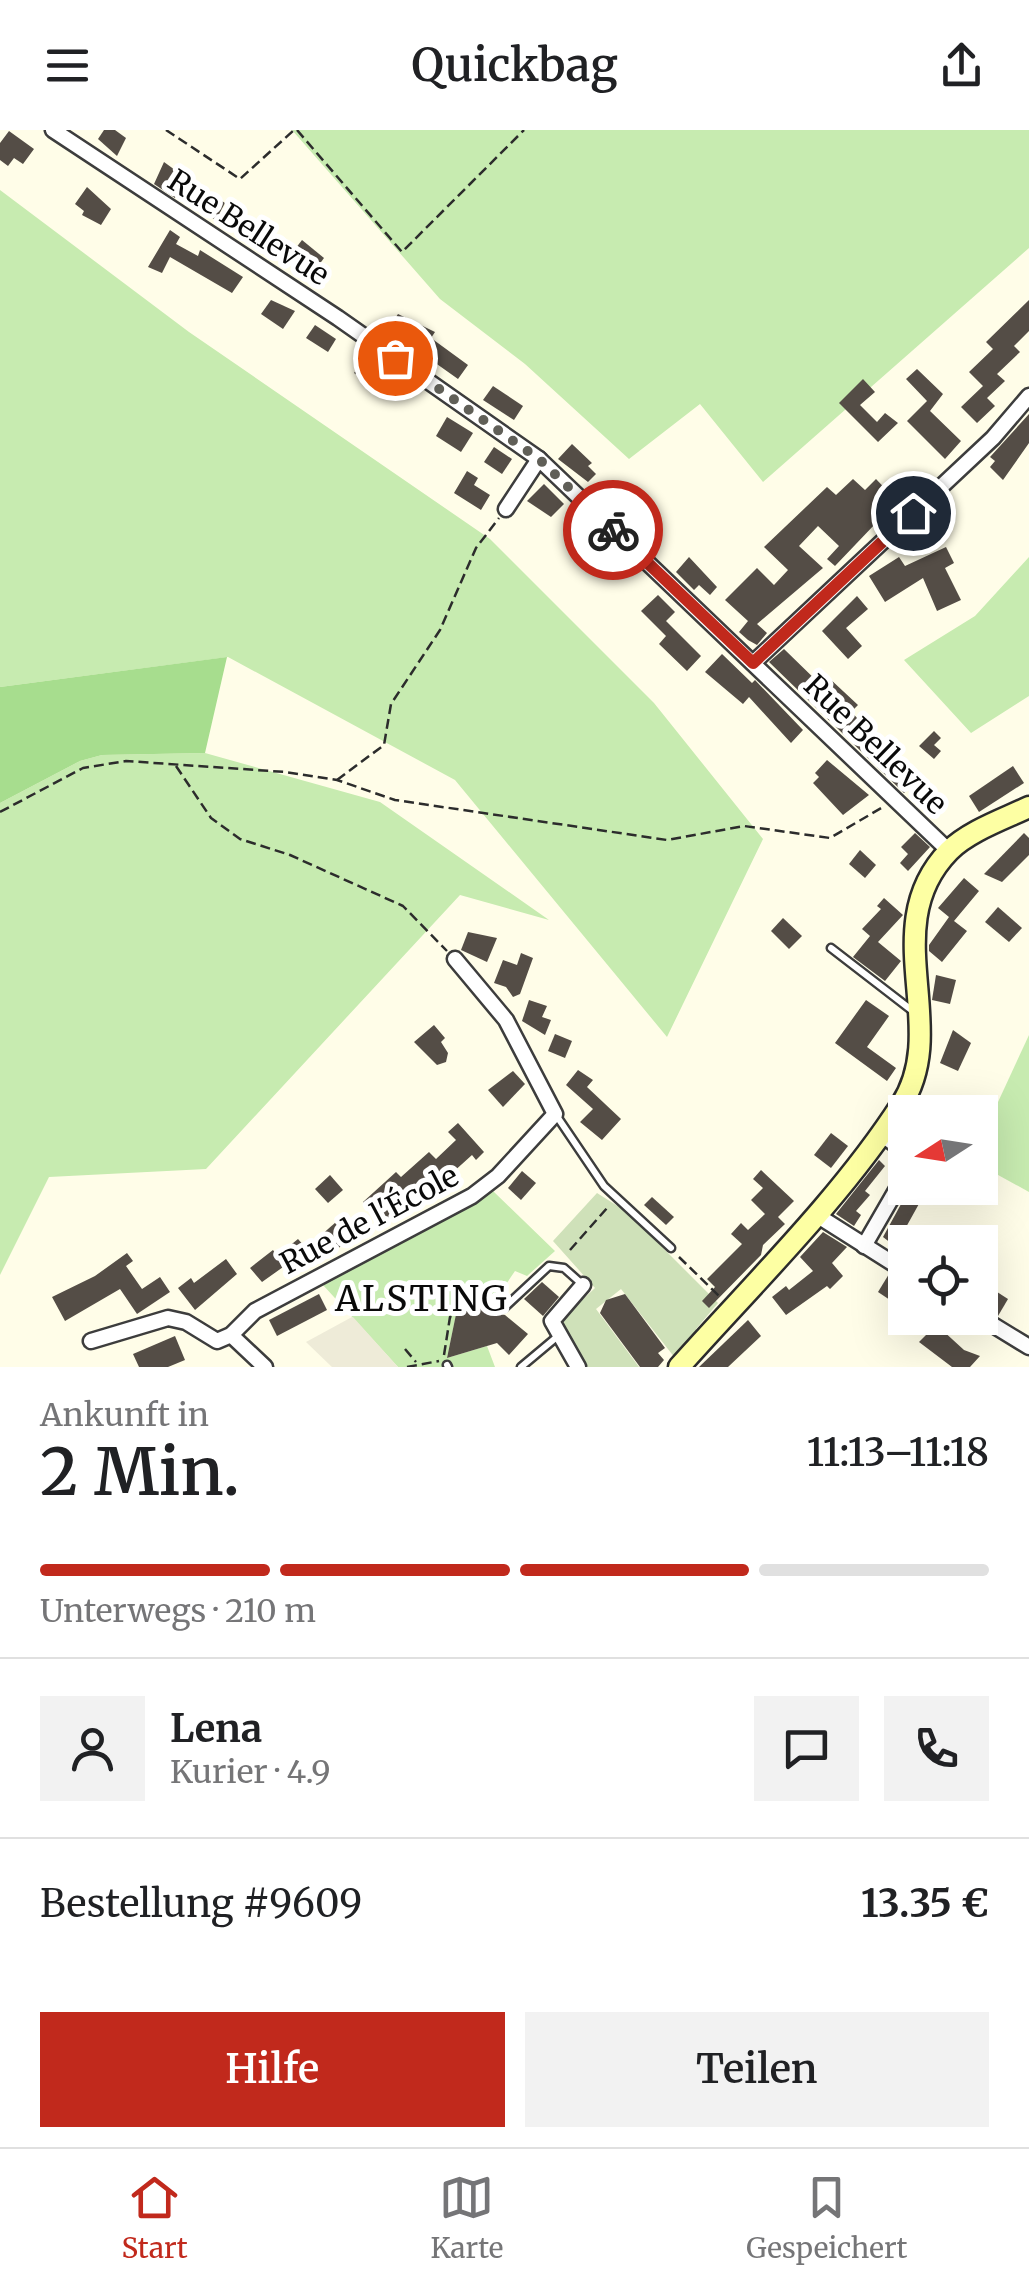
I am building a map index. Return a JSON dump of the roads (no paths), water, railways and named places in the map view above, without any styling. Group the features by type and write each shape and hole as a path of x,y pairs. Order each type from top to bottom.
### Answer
{"main road":[{"path":"679,1367 815,1214 903,1104 917,1071 920,1016 913,920 949,851 1029,807"}],"street":[{"name":"Rue Bellevue","path":"53,130 338,318 539,459 892,801 949,851"},
{"path":"753,663 993,438 1029,396"},
{"path":"506,509 539,459"},
{"path":"455,959 506,1020 556,1114"},
{"name":"Rue de l'École","path":"231,1335 255,1311 488,1186 556,1114"},
{"path":"880,1132 888,1138"},
{"path":"864,1246 888,1204"},
{"path":"815,1214 888,1261"},
{"path":"578,1367 552,1321 583,1285"},
{"path":"91,1341 168,1318 186,1322 216,1341 231,1335 266,1367"},
{"path":"998,1329 1029,1347"}],"lane":[{"path":"831,948 920,1016"},
{"path":"556,1114 616,1197 671,1248"},
{"path":"504,1308 549,1266 564,1268 583,1285"},
{"path":"521,1367 559,1335"}],"district":[{"name":"ALSTING","path":"422,1299"}]}
